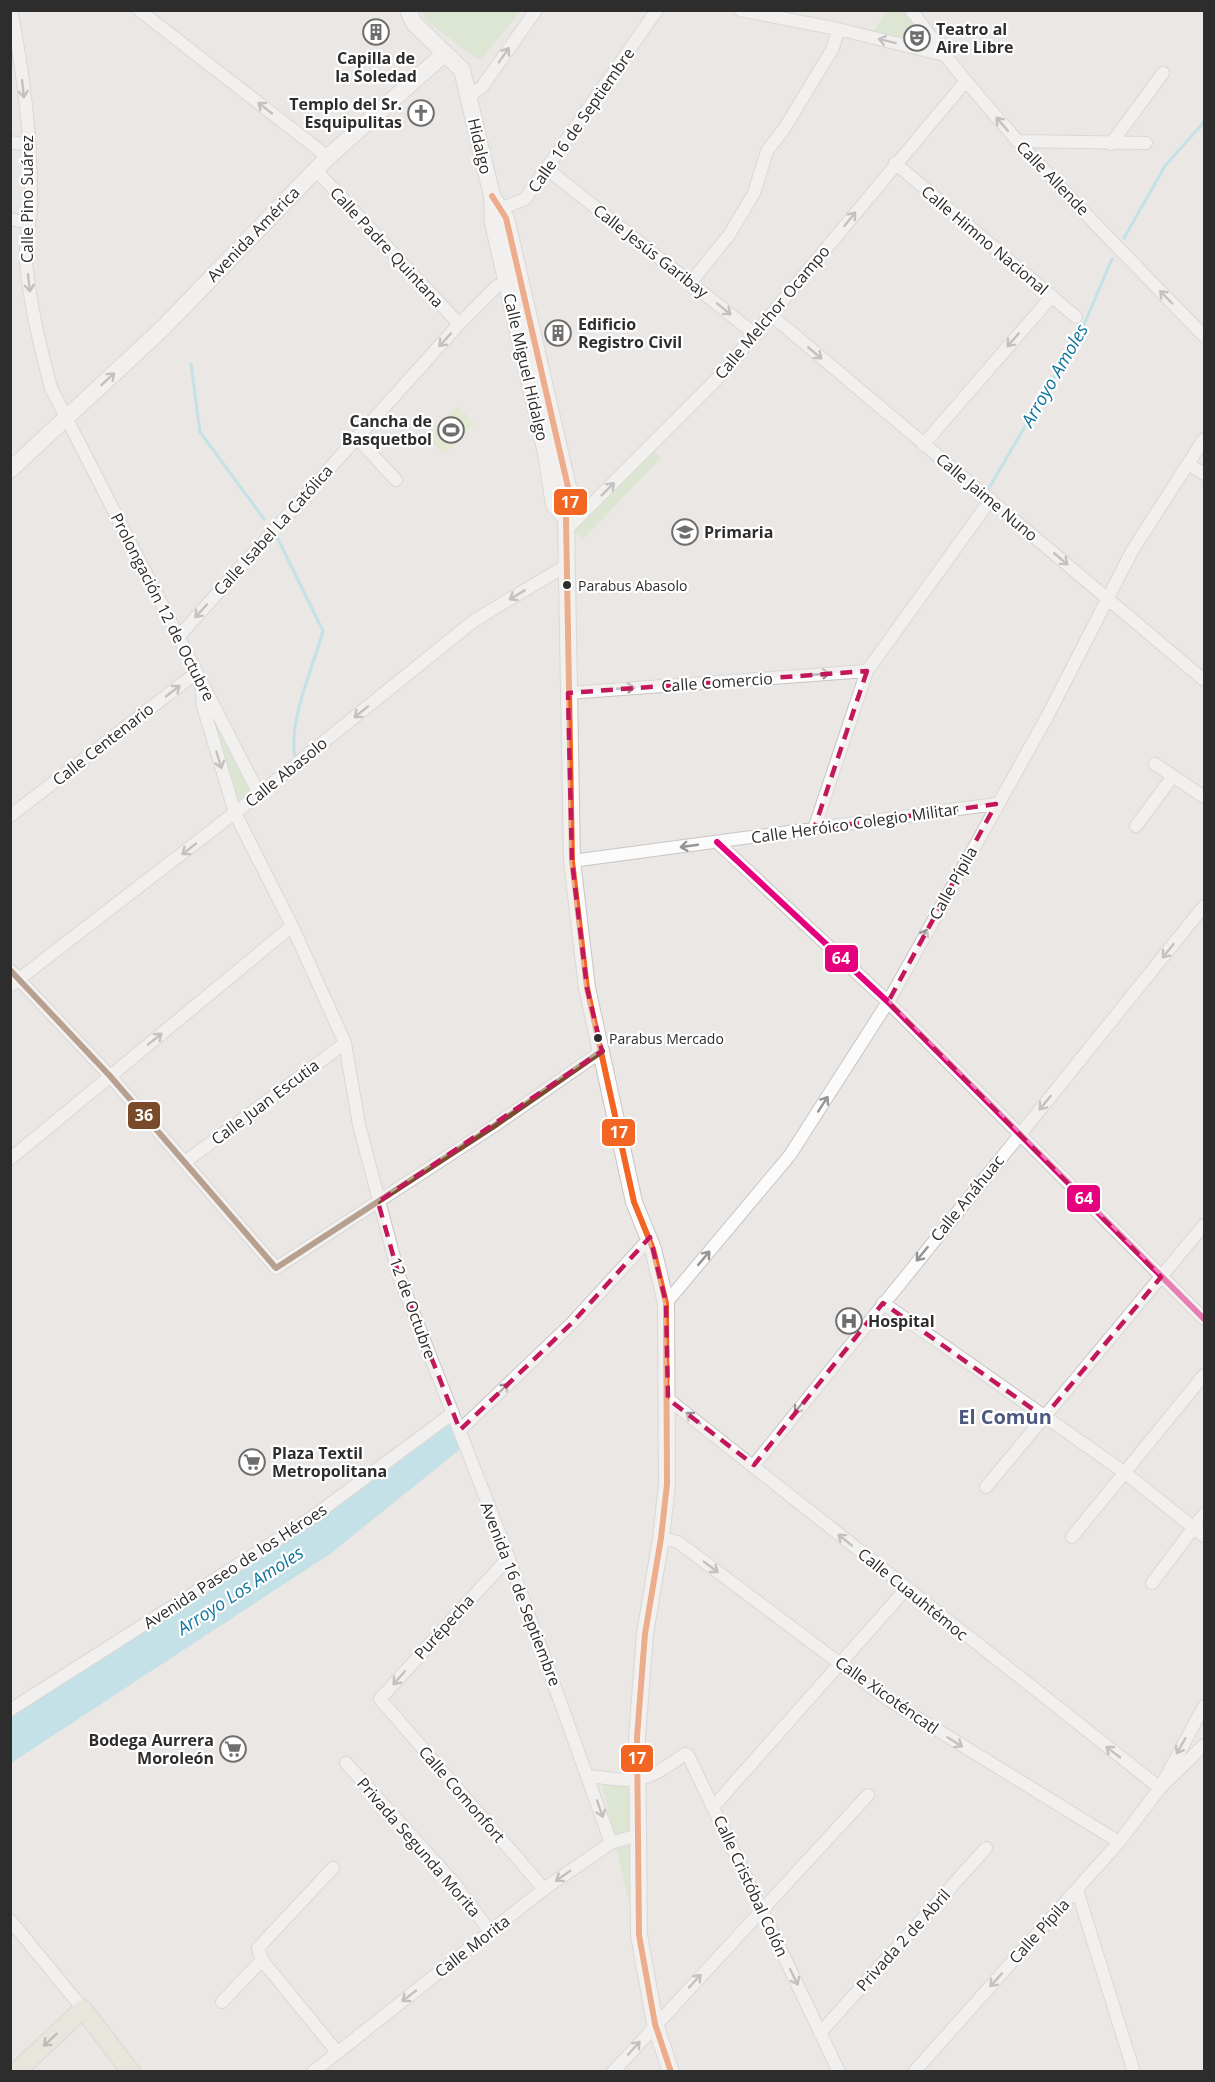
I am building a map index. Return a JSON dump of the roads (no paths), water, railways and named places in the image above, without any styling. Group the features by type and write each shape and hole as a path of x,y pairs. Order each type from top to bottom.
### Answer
{"main road":[{"path":"16,2072 83,2009 131,2072"}],"street":[{"name":"Calle Pino Suárez","path":"11,10 20,53 29,145 29,223 26,259 33,319 51,388 66,419"},
{"path":"138,10 328,157"},
{"name":"Hidalgo","path":"408,10 414,23 462,70 494,206"},
{"path":"469,96 482,87 536,10"},
{"name":"Calle 16 de Septiembre","path":"494,206 525,199 657,10"},
{"path":"740,10 944,55"},
{"name":"Calle Allende","path":"911,10 965,82 1017,141 1204,336"},
{"path":"691,282 729,234 754,193 767,151 784,129 833,48 838,30"},
{"name":"Avenida América","path":"10,470 163,328 328,157 444,54"},
{"path":"1111,144 1163,73"},
{"name":"Calle Melchor Ocampo","path":"566,524 719,377 895,163 965,82"},
{"path":"1017,141 1146,143"},
{"path":"10,142 29,145"},
{"name":"Calle Himno Nacional","path":"895,163 1076,317"},
{"name":"Calle Jesús Garibay","path":"546,168 756,334"},
{"name":"Calle Padre Quintana","path":"315,170 459,324"},
{"name":"Calle Miguel Hidalgo","path":"494,206 513,279 554,505 566,524 572,861 587,988 634,1202 649,1239 666,1303 667,1484 661,1538 645,1634 637,1737 638,1781"},
{"path":"10,219 29,223"},
{"name":"Calle Isabel La Católica","path":"180,635 459,324 497,286 513,279"},
{"path":"923,445 1052,296"},
{"name":"Calle Jaime Nuno","path":"771,315 1204,680"},
{"name":"Prolongación 12 de Octubre","path":"66,419 180,635 199,678 260,794"},
{"path":"356,437 396,480"},
{"name":"Calle Pípila","path":"666,1303 790,1155 888,1002 996,804 1048,715 1106,597 1132,550 1204,439"},
{"path":"1188,464 1204,474"},
{"path":"814,829 867,671 991,499"},
{"name":"Calle Abasolo","path":"10,986 236,813 475,620 567,565"},
{"name":"Calle Comercio","path":"568,693 867,671"},
{"path":"199,678 203,706 236,813 292,926 345,1042 359,1125 378,1202"},
{"name":"Calle Centenario","path":"10,816 199,678"},
{"path":"1155,764 1204,797"},
{"path":"1136,826 1173,776"},
{"name":"Calle Heróico Colegio Militar","path":"572,861 996,804"},
{"path":"717,842 888,1002 1204,1319"},
{"name":"Calle Anáhuac","path":"754,1465 1204,906"},
{"path":"10,1159 292,926"},
{"path":"10,970 21,978 110,1076 276,1268 495,1126 602,1051"},
{"name":"Calle Juan Escutia","path":"185,1162 345,1042"},
{"name":"12 de Octubre","path":"378,1202 399,1276 453,1413"},
{"path":"986,1487 1204,1225"},
{"path":"460,1430 572,1323 649,1239"},
{"path":"883,1303 1124,1472 1204,1536"},
{"path":"1072,1537 1204,1376"},
{"name":"Calle Cuauhtémoc","path":"668,1399 1160,1788"},
{"name":"Avenida 16 de Septiembre","path":"453,1413 508,1557 611,1843"},
{"name":"Avenida Paseo de los Héroes","path":"10,1710 311,1518 453,1413"},
{"path":"1152,1583 1204,1514"},
{"name":"Calle Xicoténcatl","path":"661,1538 678,1542 887,1699 1119,1842"},
{"name":"Purépecha","path":"380,1699 508,1557"},
{"path":"713,1807 906,1589"},
{"name":"Calle Comonfort","path":"380,1699 544,1889"},
{"name":"Calle Pípila","path":"1160,1788 1204,1706"},
{"name":"Calle Pípila","path":"914,2072 1119,1842 1160,1788 1204,1745"},
{"name":"Calle Cristóbal Colón","path":"638,1781 652,1777 687,1754 839,2072"},
{"name":"Privada Segunda Morita","path":"346,1763 456,1885 490,1932"},
{"path":"588,1776 638,1781 639,1935 655,2024 671,2072"},
{"path":"613,2072 868,1795"},
{"name":"Calle Morita","path":"320,2070 337,2052 544,1889 611,1843 638,1835"},
{"name":"Privada 2 de Abril","path":"820,2033 986,1848"},
{"path":"333,1868 258,1947 262,1960 337,2052"},
{"path":"1077,1890 1134,2072"},
{"path":"10,1920 83,2009"},
{"path":"222,2002 262,1960"}],"water":[{"name":"Arroyo Los Amoles","path":"452,1416 463,1447 330,1554 11,1763 11,1712 105,1653"}],"waterway":[{"name":"Arroyo Amoles","path":"1124,238 1165,166 1204,122"},
{"name":"Arroyo Amoles","path":"989,488 1083,327 1112,259"},
{"path":"191,364 200,432 264,519"},
{"name":"Arroyo Los Amoles","path":"277,537 323,631 298,711 295,727 295,757"}],"place":[{"name":"Capilla de la Soledad","path":"376,32"},
{"name":"Teatro al Aire Libre","path":"917,38"},
{"name":"Templo del Sr. Esquipulitas","path":"421,113"},
{"name":"Edificio Registro Civil","path":"558,333"},
{"name":"Cancha de Basquetbol","path":"451,430"},
{"name":"Primaria","path":"685,532"},
{"name":"Parabus Abasolo","path":"567,585"},
{"name":"Parabus Mercado","path":"598,1038"},
{"name":"Hospital","path":"849,1321"},
{"name":"Plaza Textil Metropolitana","path":"252,1462"},
{"name":"Bodega Aurrera Moroleón","path":"233,1749"}],"district":[{"name":"El Comun","path":"1005,1416"}]}
